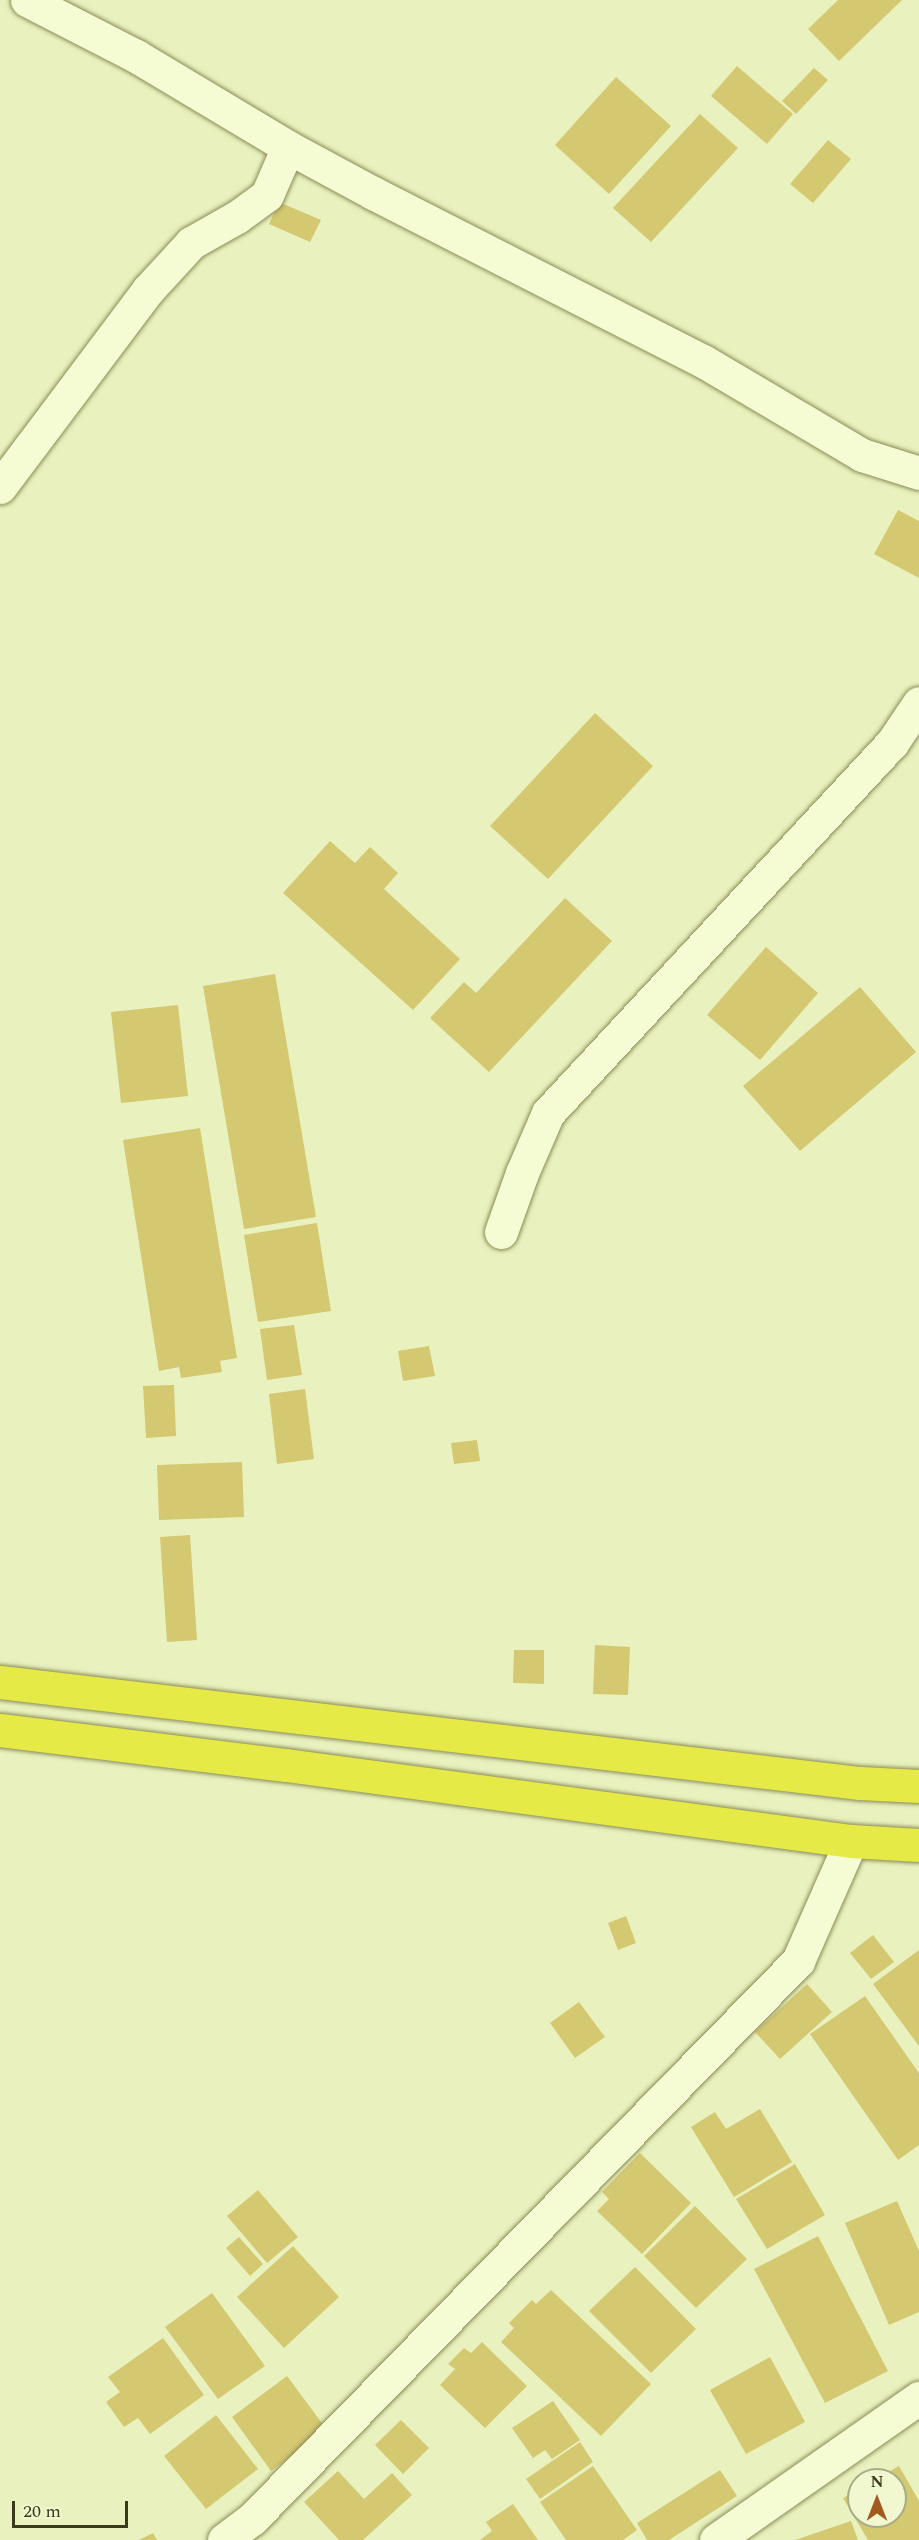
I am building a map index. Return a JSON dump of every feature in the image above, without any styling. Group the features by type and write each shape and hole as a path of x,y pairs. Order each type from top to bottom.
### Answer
{"highway":[{"path":"0,1682 860,1783 919,1786"},
{"path":"0,1730 851,1841 919,1845"}],"street":[{"path":"27,0 136,56 288,147 703,361 862,455 919,473"},
{"path":"0,487 47,420 148,290 191,243 237,217 267,195 288,147"},
{"path":"501,1232 522,1173 548,1113 892,743 919,703"},
{"path":"224,2540 252,2519 798,1961 851,1841"},
{"path":"716,2540 919,2398"}],"building":[{"path":"838,0 902,0 839,61 808,29"},
{"path":"737,66 793,114 767,144 711,96"},
{"path":"814,68 828,80 796,114 782,101"},
{"path":"616,77 671,126 609,194 555,145"},
{"path":"700,114 738,148 651,242 613,208"},
{"path":"828,140 851,159 813,203 790,184"},
{"path":"279,202 321,220 310,242 269,224"},
{"path":"898,510 919,521 919,578 874,554"},
{"path":"595,713 653,766 548,879 490,826"},
{"path":"330,841 355,863 370,847 398,873 384,889 460,959 413,1010 283,893"},
{"path":"565,898 612,941 489,1072 430,1018 464,982 476,993"},
{"path":"766,947 818,993 760,1060 707,1015"},
{"path":"275,974 316,1217 244,1229 203,986"},
{"path":"860,987 916,1052 800,1151 743,1086"},
{"path":"178,1005 188,1096 121,1103 111,1012"},
{"path":"200,1128 237,1358 220,1361 222,1372 181,1378 179,1367 159,1371 123,1140"},
{"path":"317,1223 331,1311 258,1322 244,1235"},
{"path":"294,1325 302,1375 267,1380 260,1329"},
{"path":"429,1346 435,1376 403,1381 398,1351"},
{"path":"174,1385 176,1436 146,1438 143,1386"},
{"path":"305,1389 314,1459 277,1464 269,1394"},
{"path":"477,1440 480,1461 454,1464 451,1443"},
{"path":"242,1462 244,1517 159,1520 157,1465"},
{"path":"190,1535 197,1640 167,1642 160,1537"},
{"path":"595,1645 630,1647 628,1695 593,1694"},
{"path":"514,1650 544,1650 544,1684 513,1683"},
{"path":"626,1916 636,1943 618,1950 608,1923"},
{"path":"873,1935 894,1962 871,1979 850,1953"},
{"path":"919,1950 919,2046 873,1984"},
{"path":"807,1984 832,2012 780,2059 755,2032"},
{"path":"865,1996 919,2073 919,2145 898,2160 810,2034"},
{"path":"579,2002 605,2037 575,2058 550,2023"},
{"path":"760,2109 792,2162 734,2197 691,2127 715,2112 726,2129"},
{"path":"640,2153 691,2203 642,2254 597,2211 609,2199 602,2192"},
{"path":"795,2164 825,2215 767,2249 736,2199"},
{"path":"258,2190 298,2237 267,2263 227,2216"},
{"path":"897,2201 919,2251 919,2312 889,2325 845,2223"},
{"path":"695,2206 747,2259 696,2308 644,2256"},
{"path":"818,2236 888,2371 825,2403 754,2269"},
{"path":"239,2237 263,2264 250,2276 226,2248"},
{"path":"293,2246 339,2297 284,2348 237,2297"},
{"path":"635,2267 696,2329 651,2373 589,2311"},
{"path":"551,2290 651,2384 601,2436 501,2342 514,2328 509,2323 532,2300 536,2304"},
{"path":"212,2293 265,2366 218,2399 165,2327"},
{"path":"163,2338 204,2395 150,2434 138,2418 124,2427 106,2402 120,2392 108,2377"},
{"path":"482,2342 527,2386 485,2428 440,2385 455,2369 448,2364 464,2348 471,2353"},
{"path":"770,2357 805,2422 746,2454 710,2390"},
{"path":"287,2376 327,2430 271,2471 232,2417"},
{"path":"553,2401 580,2440 552,2459 545,2450 533,2458 512,2428"},
{"path":"216,2415 258,2469 206,2509 164,2456"},
{"path":"401,2420 429,2448 403,2474 375,2445"},
{"path":"580,2442 593,2462 540,2499 526,2479"},
{"path":"593,2466 637,2530 623,2540 566,2540 540,2502"},
{"path":"720,2470 737,2496 669,2540 647,2540 637,2523"},
{"path":"338,2471 364,2499 392,2473 412,2495 363,2540 339,2540 304,2502"},
{"path":"907,2480 919,2501 919,2540 868,2540 861,2528 907,2528"},
{"path":"513,2504 538,2540 480,2540 492,2531 486,2522"},
{"path":"847,2522 847,2528 854,2528 858,2540 795,2540"},
{"path":"153,2533 157,2540 139,2540"}]}
